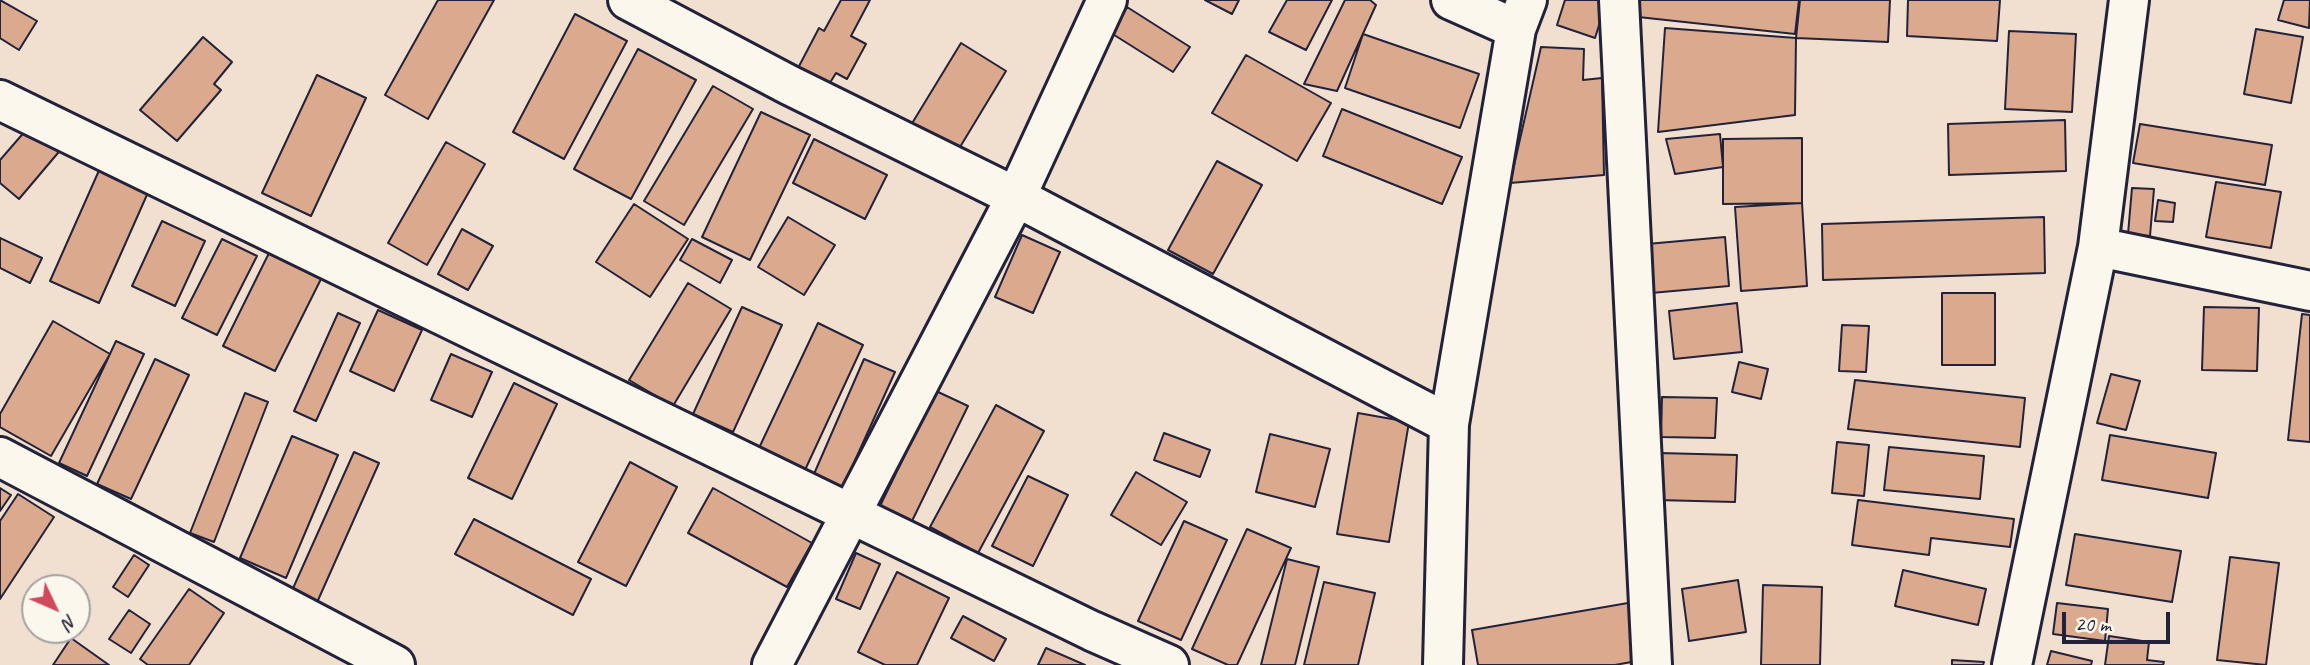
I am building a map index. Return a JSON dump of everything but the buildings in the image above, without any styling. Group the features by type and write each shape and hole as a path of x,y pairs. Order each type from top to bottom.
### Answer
{"street":[{"path":"628,0 789,85 1016,197 1449,424"},
{"path":"772,665 1016,197 1107,0"},
{"path":"1443,665 1449,424 1521,14 1451,0"},
{"path":"1619,0 1652,665"},
{"path":"2012,665 2098,247 2129,0"},
{"path":"0,100 851,514 1169,665"},
{"path":"2098,247 2310,291"},
{"path":"0,457 395,665"}]}
